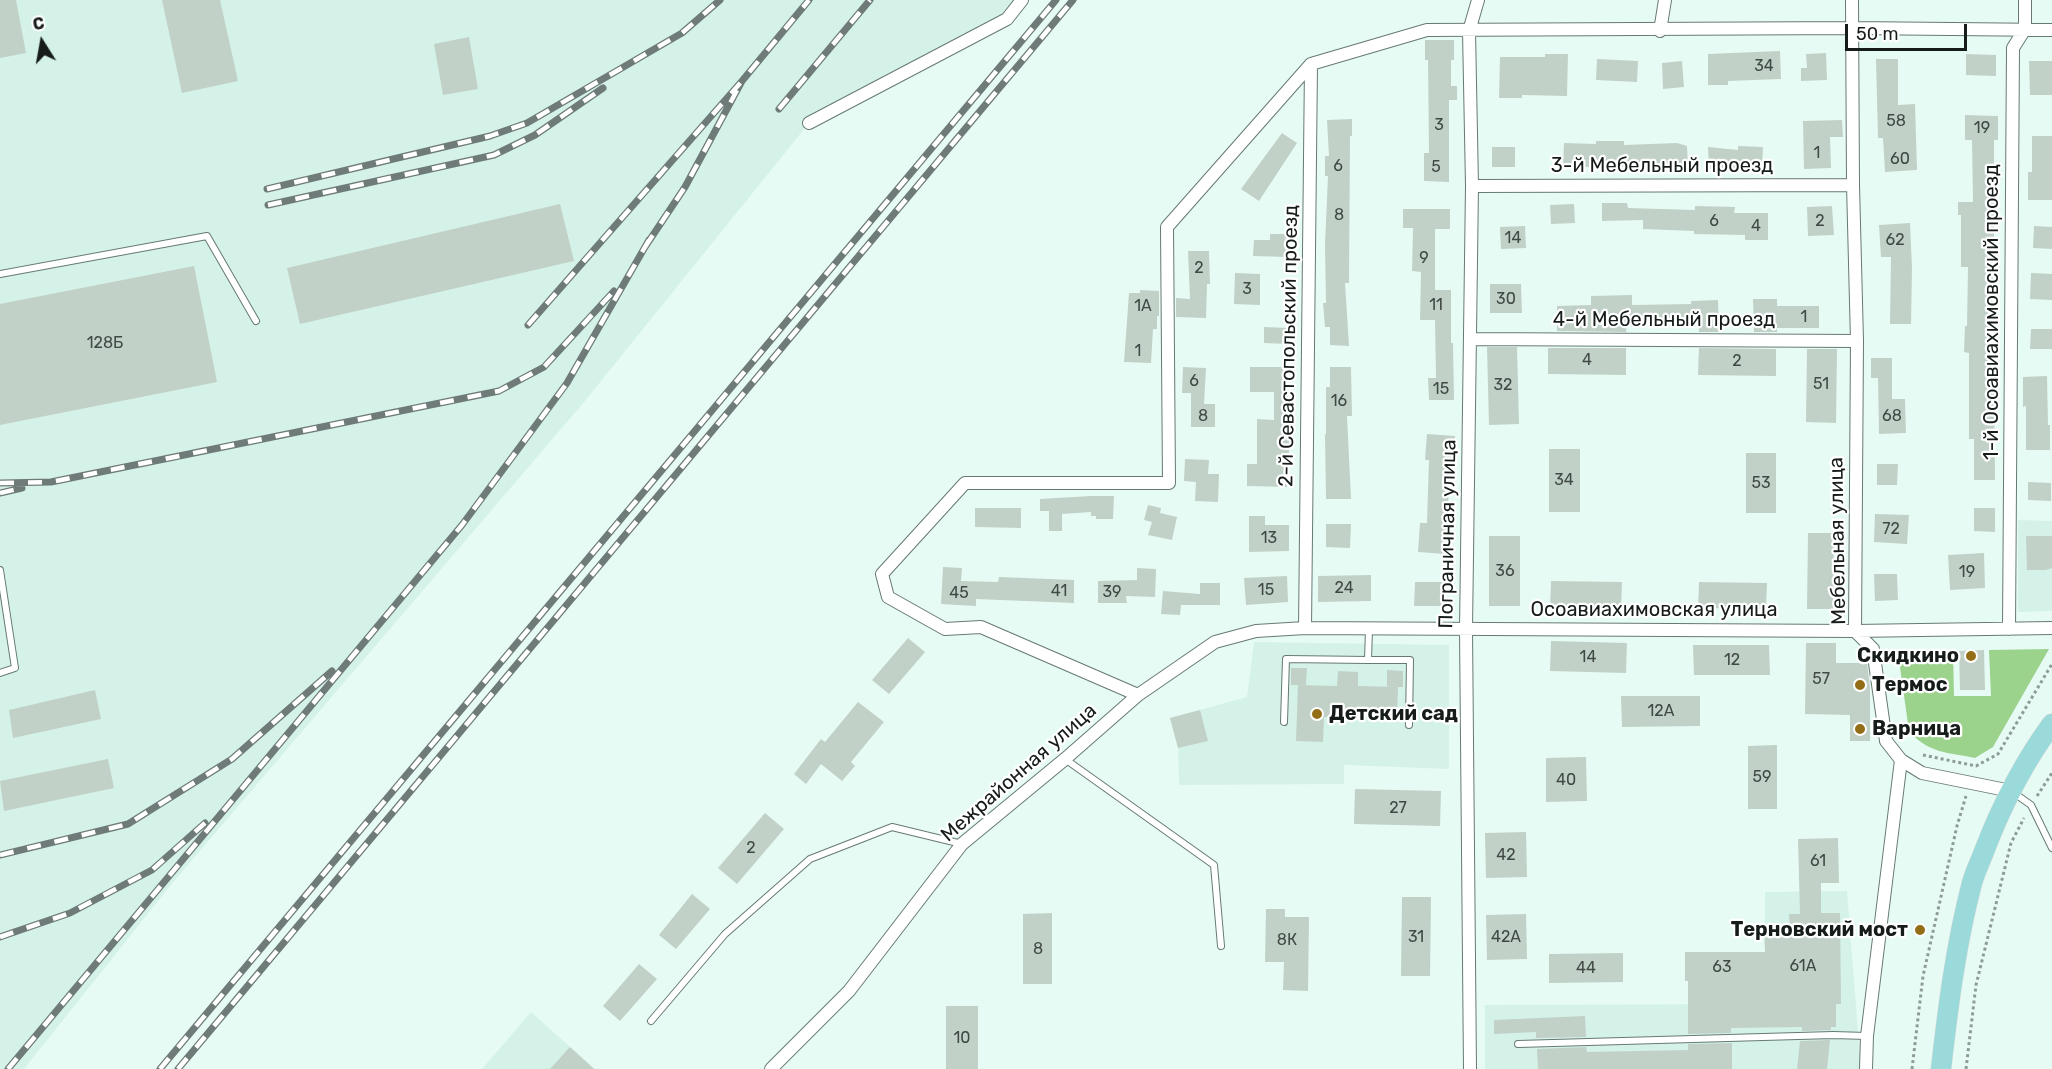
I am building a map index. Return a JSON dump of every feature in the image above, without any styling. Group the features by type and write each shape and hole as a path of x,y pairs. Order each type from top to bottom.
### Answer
{"main road":[{"path":"1941,1069 1952,980 1972,882 1990,835 2011,791 2032,751 2052,724"}],"street":[{"path":"809,123 1007,19 1022,0"},
{"name":"Пограничная улица","path":"1470,1069 1466,629 1472,186 1469,31 1478,0"},
{"path":"1660,31 1665,0"},
{"name":"Мебельная улица","path":"1852,0 1857,341 1855,631 1873,649 1886,741 1901,760"},
{"name":"1-й Осоавиахимовский проезд","path":"2009,629 2013,48 2025,29 2025,0"},
{"path":"1138,695 981,627 945,628 888,597 882,574 965,483 1169,483 1167,226 1311,64 1427,30 1660,31 1852,28 2052,30"},
{"name":"2-й Севастопольский проезд","path":"1305,628 1311,64"},
{"name":"3-й Мебельный проезд","path":"1472,186 1853,185"},
{"name":"4-й Мебельный проезд","path":"1471,339 1857,341"},
{"name":"Осоавиахимовская улица","path":"1256,631 1305,628 1855,631 2052,628"},
{"name":"Межрайонная улица","path":"771,1069 849,991 963,844 1138,695 1215,642 1256,631"},
{"path":"1866,1069 1867,1036 1901,760 1922,773 2011,791"}],"lane":[{"path":"0,274 207,236 256,321"},
{"path":"0,570 15,668 0,673"},
{"path":"1368,660 1369,628"},
{"path":"1284,722 1286,659 1410,660 1409,725"},
{"path":"1065,759 1214,865 1221,946"},
{"path":"2011,791 2031,805 2052,848"},
{"path":"651,1021 725,934 810,859 891,827 963,844"},
{"path":"1518,1044 1867,1036"}],"path":[{"path":"1919,752 1926,757 1976,766 1998,754 2052,664"},
{"path":"1966,1069 1976,985 2011,843 2031,805 2052,773"},
{"path":"1912,1069 1923,976 1957,826 1967,795"}],"shaded area":[{"path":"0,0 1022,0 1007,19 809,123 585,401 170,886 24,1069 0,1069"},
{"path":"2018,520 2052,521 2052,611 2018,612"},
{"name":"Детский сад","path":"1254,642 1449,645 1449,769 1344,765 1344,784 1179,785 1178,748 1170,718 1247,697"},
{"path":"1847,891 1861,1069 1485,1069 1485,1005 1765,1004 1765,892"},
{"path":"531,1012 595,1069 482,1069"}],"green space":[{"path":"2049,649 1993,747 1975,758 1932,748 1916,739 1909,731 1898,653 1953,651 1954,696 1991,696 1989,650"}],"building":[{"path":"0,0 16,0 26,53 0,58"},
{"path":"162,0 220,0 238,81 182,93"},
{"path":"469,37 478,89 443,95 434,44"},
{"path":"1425,40 1454,40 1451,86 1457,86 1457,100 1449,100 1449,182 1424,181 1424,153 1429,153 1428,60 1425,60"},
{"path":"1780,51 1781,79 1728,81 1728,85 1708,85 1708,54"},
{"path":"1826,53 1827,80 1801,81 1801,68 1807,68 1806,54"},
{"path":"1545,54 1568,54 1567,96 1522,95 1522,98 1499,98 1500,57 1545,57"},
{"path":"1966,54 1996,55 1996,76 1966,75"},
{"path":"1597,59 1638,61 1637,82 1596,80"},
{"path":"1876,59 1898,59 1898,105 1915,104 1917,170 1885,172 1883,138 1878,138"},
{"path":"1682,61 1684,87 1663,89 1662,63"},
{"path":"2029,61 2052,61 2052,95 2030,95"},
{"path":"1965,115 1998,116 1998,140 1994,140 1994,267 1989,368 1994,368 1995,480 1974,480 1974,439 1969,439 1969,353 1964,352 1968,267 1961,267 1961,215 1958,215 1958,202 1973,202 1972,140 1965,140"},
{"path":"1352,119 1349,283 1345,283 1349,346 1330,345 1330,327 1325,327 1323,303 1326,303 1325,244 1328,176 1325,176 1325,156 1329,156 1327,120"},
{"path":"1842,120 1843,137 1830,137 1831,168 1804,169 1803,121"},
{"path":"1282,133 1297,143 1259,201 1241,189"},
{"path":"2032,136 2052,136 2052,200 2028,200 2028,172 2032,172"},
{"path":"1596,141 1624,141 1624,145 1677,143 1687,146 1688,167 1563,167 1564,143 1596,144"},
{"path":"1738,146 1763,147 1762,169 1709,169 1708,147 1738,150"},
{"path":"1492,147 1515,147 1515,167 1492,167"},
{"path":"1602,203 1627,203 1628,208 1695,210 1695,206 1735,207 1734,213 1768,213 1768,240 1745,240 1745,235 1694,234 1694,231 1643,229 1643,220 1602,221"},
{"path":"560,204 574,261 300,324 287,268"},
{"path":"1574,204 1575,223 1551,224 1550,205"},
{"path":"1832,206 1834,235 1808,236 1807,207"},
{"path":"1403,209 1450,209 1450,229 1435,229 1435,290 1451,290 1454,400 1429,400 1428,378 1436,378 1435,320 1420,320 1421,272 1412,271 1413,228 1403,228"},
{"path":"1910,223 1911,324 1890,324 1891,257 1881,257 1879,225"},
{"path":"1525,226 1526,248 1501,249 1500,227"},
{"path":"2034,226 2052,227 2052,249 2033,248"},
{"path":"1270,234 1288,234 1287,257 1253,256 1254,240 1270,240"},
{"path":"1188,251 1209,251 1210,284 1207,284 1206,318 1176,317 1176,298 1190,299"},
{"path":"194,266 217,382 0,425 0,304"},
{"path":"1235,273 1260,274 1260,305 1234,304"},
{"path":"2031,273 2052,274 2052,300 2030,299"},
{"path":"1490,284 1521,284 1522,313 1490,313"},
{"path":"1140,290 1159,291 1159,316 1157,316 1157,329 1153,329 1151,363 1124,362 1129,293 1140,293"},
{"path":"1632,295 1632,305 1691,304 1691,301 1718,300 1719,332 1699,332 1699,324 1627,324 1626,332 1557,331 1557,306 1591,305 1591,296"},
{"path":"1753,299 1777,299 1777,306 1819,306 1819,328 1777,328 1777,332 1754,332"},
{"path":"1264,327 1289,328 1288,344 1264,343"},
{"path":"2031,329 2052,329 2052,349 2030,349"},
{"path":"1487,347 1517,347 1519,424 1489,425"},
{"path":"1548,348 1626,348 1626,375 1548,374"},
{"path":"1699,348 1776,349 1776,376 1698,375"},
{"path":"1807,349 1837,349 1836,423 1806,422"},
{"path":"1871,358 1892,358 1892,399 1905,399 1906,433 1879,434 1878,378 1871,378"},
{"path":"1183,367 1206,368 1204,404 1215,404 1215,427 1191,427 1191,393 1182,393"},
{"path":"1250,367 1287,367 1288,414 1291,414 1287,487 1247,486 1247,464 1257,464 1257,419 1274,420 1274,392 1250,392"},
{"path":"1330,367 1351,367 1352,416 1347,416 1351,499 1326,499 1326,387 1330,387"},
{"path":"2047,376 2050,450 2026,450 2026,406 2023,407 2023,377"},
{"path":"1427,434 1455,436 1454,461 1450,461 1446,554 1418,552 1420,523 1427,523 1429,460 1425,460"},
{"path":"1549,449 1580,449 1580,512 1549,512"},
{"path":"1746,453 1776,453 1776,513 1746,513"},
{"path":"1185,459 1209,460 1208,474 1219,474 1218,502 1195,501 1196,482 1184,481"},
{"path":"1877,464 1898,464 1897,485 1877,485"},
{"path":"2028,482 2051,483 2051,501 2028,500"},
{"path":"1114,496 1113,519 1096,519 1096,516 1091,516 1091,512 1062,514 1062,531 1049,531 1049,511 1040,511 1040,499"},
{"path":"1148,505 1161,508 1160,513 1177,517 1172,540 1148,535 1152,522 1144,520"},
{"path":"975,508 1021,508 1021,528 975,527"},
{"path":"1974,508 1995,508 1995,532 1974,531"},
{"path":"1875,514 1909,515 1907,544 1874,542"},
{"path":"1249,516 1265,516 1265,525 1289,525 1289,551 1249,552"},
{"path":"1326,524 1351,524 1350,548 1326,547"},
{"path":"1808,533 1834,533 1833,609 1807,609"},
{"path":"1489,536 1520,536 1520,606 1489,606"},
{"path":"2026,536 2052,536 2052,568 2027,570"},
{"path":"1984,553 1985,588 1950,590 1948,555"},
{"path":"943,567 962,568 961,581 998,582 999,577 1074,580 1074,603 976,599 976,606 941,604"},
{"path":"1137,568 1156,569 1155,597 1126,596 1127,603 1098,603 1098,581 1137,580"},
{"path":"1874,574 1897,574 1898,600 1875,601"},
{"path":"1371,575 1371,601 1318,602 1318,576"},
{"path":"1287,576 1288,602 1246,605 1244,578"},
{"path":"1551,581 1622,582 1621,610 1550,609"},
{"path":"1415,582 1445,582 1444,606 1414,606"},
{"path":"1699,582 1767,583 1766,609 1698,608"},
{"path":"1200,583 1220,583 1220,605 1181,605 1180,615 1161,614 1163,591 1200,594"},
{"path":"908,638 925,652 889,694 872,680"},
{"path":"1551,641 1627,643 1626,673 1550,671"},
{"path":"1806,643 1836,643 1836,663 1867,663 1870,687 1870,741 1850,741 1850,715 1805,714"},
{"path":"1693,645 1769,645 1770,675 1694,675"},
{"path":"1984,650 1985,690 1960,690 1959,651"},
{"path":"1291,668 1307,668 1306,685 1291,685"},
{"path":"1387,670 1403,671 1403,687 1387,687"},
{"path":"1338,671 1358,672 1358,686 1398,687 1397,719 1324,717 1323,742 1296,741 1298,685 1337,686"},
{"path":"95,690 101,719 13,738 9,710"},
{"path":"1621,696 1700,696 1700,726 1622,727"},
{"path":"858,702 884,722 851,762 855,766 842,781 821,764 806,784 794,774 821,739 825,742"},
{"path":"1200,710 1208,741 1178,748 1170,718"},
{"path":"1777,745 1777,809 1748,809 1748,746"},
{"path":"1586,757 1587,801 1546,802 1546,758"},
{"path":"108,759 114,788 4,811 0,781"},
{"path":"1355,789 1441,791 1440,826 1354,824"},
{"path":"765,813 784,829 737,884 718,868"},
{"path":"1526,832 1527,877 1486,878 1485,833"},
{"path":"1838,838 1839,883 1821,883 1821,913 1840,913 1841,1004 1836,1004 1836,1027 1831,1027 1831,1030 1802,1031 1802,1027 1731,1028 1731,1033 1688,1034 1688,981 1685,981 1685,952 1765,952 1764,928 1790,928 1789,914 1800,914 1798,839"},
{"path":"692,894 710,909 676,949 659,935"},
{"path":"1402,897 1431,897 1430,976 1401,976"},
{"path":"1266,909 1285,909 1285,917 1309,917 1308,991 1283,990 1284,962 1265,962"},
{"path":"1052,913 1052,984 1023,984 1023,914"},
{"path":"1526,914 1527,959 1487,960 1486,915"},
{"path":"1623,953 1623,982 1549,983 1549,954"},
{"path":"639,964 657,979 620,1021 603,1006"},
{"path":"946,1006 978,1006 978,1069 946,1069"},
{"path":"1585,1016 1586,1037 1536,1038 1536,1032 1494,1034 1494,1020"},
{"path":"1830,1040 1827,1069 1797,1069 1800,1041"},
{"path":"1732,1043 1732,1069 1538,1069 1537,1049 1586,1047 1587,1052 1688,1050 1688,1044"},
{"path":"570,1047 594,1069 550,1069"}],"railway":[{"path":"267,189 490,136 527,123 682,33 720,0"},
{"path":"528,325 742,81 809,0"},
{"path":"779,109 870,0"},
{"path":"160,1069 1056,0"},
{"path":"178,1069 1073,0"},
{"path":"645,247 685,187 742,81"},
{"path":"268,205 494,155 535,135 603,88"},
{"path":"8,1069 462,525 567,383 649,240"},
{"path":"0,483 51,482 499,391 544,367 614,291"},
{"path":"0,493 22,488"},
{"path":"0,855 128,824 232,759 332,671"},
{"path":"0,937 70,913 152,870 205,823"}],"place":[{"name":"Скидкино","path":"1971,656"},
{"name":"Термос","path":"1860,685"},
{"name":"Детский сад","path":"1317,714"},
{"name":"Варница","path":"1860,729"},
{"name":"Терновский мост","path":"1920,930"}]}
